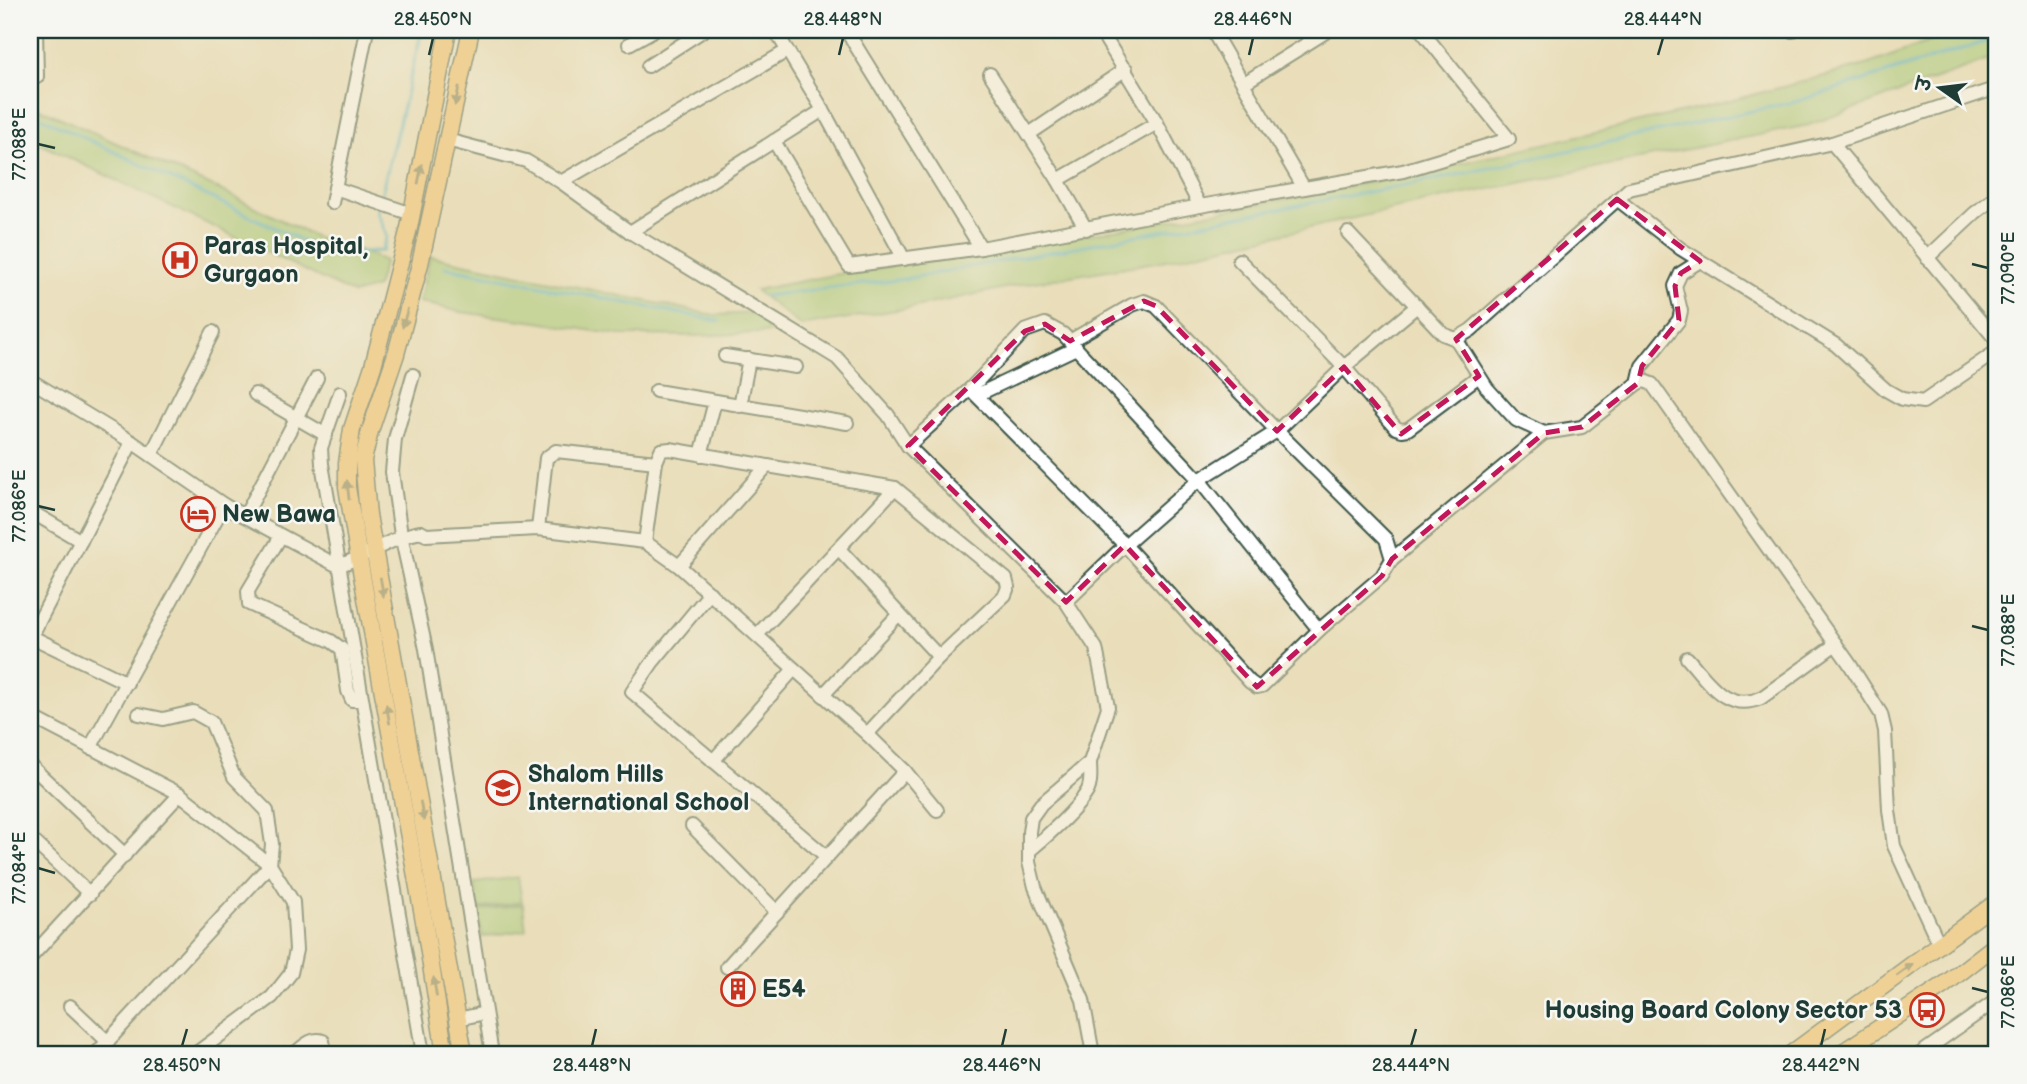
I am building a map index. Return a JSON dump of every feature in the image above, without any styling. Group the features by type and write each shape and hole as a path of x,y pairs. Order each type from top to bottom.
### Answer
{"main road":[{"path":"445,1054 347,487 347,463 352,429 373,366 412,215 448,30"},
{"path":"464,1054 369,515 363,460 420,264 471,30"},
{"path":"1791,1054 1997,902"},
{"path":"1840,1054 1944,985 1997,944"}],"street":[{"path":"36,30 37,78"},
{"path":"332,203 367,30"},
{"path":"629,44 654,30"},
{"path":"648,66 704,30"},
{"path":"775,30 823,110 904,259"},
{"path":"846,30 981,248"},
{"path":"1100,30 1157,123 1200,206"},
{"path":"1212,30 1304,188"},
{"path":"1244,83 1329,30"},
{"path":"774,141 849,266 981,248 1403,171 1509,139 1421,30"},
{"path":"561,182 787,51"},
{"path":"1028,134 1126,69"},
{"path":"990,74 1059,180 1086,229"},
{"path":"1456,339 1471,330 1629,189 1832,143 1997,88"},
{"path":"630,232 823,110"},
{"path":"1059,180 1157,123"},
{"path":"447,140 526,161 561,182 630,232 837,358 888,415 908,446 1066,602 1096,648 1108,707 1090,762 1091,778 1088,790 1051,833 1028,851"},
{"path":"1832,143 1997,341"},
{"path":"335,188 412,215"},
{"path":"1927,258 1997,196"},
{"path":"1617,199 1700,261 1836,345 1886,390 1902,400 1923,402 1997,351"},
{"path":"1348,233 1443,334 1456,339 1487,388 1516,420 1544,433"},
{"path":"1239,260 1344,367 1396,428 1408,429 1479,376"},
{"path":"1638,383 1642,366 1679,320 1681,311 1675,286 1681,274 1700,261"},
{"path":"974,392 1073,344 1132,305 1144,301 1156,306 1387,539 1392,559"},
{"path":"1066,602 1125,545 1199,480 1277,431 1344,367 1417,306"},
{"path":"908,446 974,392 1025,331 1045,324 1063,334 1073,344 1199,480 1319,630"},
{"path":"151,455 213,332"},
{"path":"725,356 796,367"},
{"path":"740,406 749,359"},
{"path":"413,375 395,439 392,472 402,539 426,649 492,1054"},
{"path":"245,516 317,377"},
{"path":"30,380 132,442 224,505 338,566 402,539 421,541 426,535 538,529 645,542 679,565 867,734 905,771 937,810"},
{"path":"974,392 1125,545 1257,687 1262,686 1319,630 1382,576 1392,559 1544,433 1582,427 1638,383 1644,381 1652,384 1836,644 1881,714 1885,731 1889,810 1894,846 1939,944"},
{"path":"656,391 847,423"},
{"path":"340,393 321,448 322,464 423,1054"},
{"path":"255,394 326,435"},
{"path":"701,454 715,401"},
{"path":"127,682 30,636 132,442"},
{"path":"645,542 656,461 661,450 701,454 895,488 1006,579 1009,587 1005,596 939,657 867,734"},
{"path":"538,529 545,458 556,451 656,461"},
{"path":"679,565 767,466"},
{"path":"757,635 840,550 895,488"},
{"path":"90,748 224,505"},
{"path":"30,512 81,541"},
{"path":"281,536 248,591 249,604 331,641 342,649 348,691 352,700 362,700"},
{"path":"840,550 939,657"},
{"path":"710,593 652,663 632,692 827,857"},
{"path":"823,695 899,614"},
{"path":"1687,658 1718,692 1730,700 1750,703 1836,644"},
{"path":"713,761 794,669"},
{"path":"96,1054 270,864 272,844 267,811 234,777 211,722 193,712 163,719 139,714"},
{"path":"30,716 180,794 270,864 293,902 296,950 291,973 272,997 195,1054"},
{"path":"1090,762 1041,804 1031,818 1028,851 1035,887 1083,1000 1093,1054"},
{"path":"30,765 125,855"},
{"path":"727,967 905,771"},
{"path":"30,958 180,794"},
{"path":"692,826 777,912"},
{"path":"30,838 90,894"},
{"path":"1920,1054 1997,1000"},
{"path":"70,1006 108,1042"},
{"path":"458,1018 485,1013"},
{"path":"294,1054 310,1041 317,1039 323,1041 325,1054"},
{"path":"1809,1041 1820,1054"}],"highlighted area":[{"path":"1617,199 1700,261 1681,273 1675,286 1679,320 1642,366 1638,383 1582,427 1544,433 1392,559 1382,576 1257,687 1125,545 1066,602 908,446 1025,331 1045,324 1070,341 1144,301 1156,306 1277,431 1344,367 1401,434 1479,376 1456,339"}],"green space":[{"path":"1960,30 1997,30 1997,57 1809,125 1430,201 1162,261 801,326 755,290 1298,197 1439,168 1722,103 1869,64"},
{"path":"30,104 218,189 320,239 385,261 377,287 354,294 30,139"},
{"path":"430,256 713,315 756,313 783,332 697,336 619,335 460,312 419,302"},
{"path":"518,877 522,902 477,909 474,883"},
{"path":"523,904 526,930 482,937 477,911"}],"waterway":[{"path":"30,112 330,254 382,251 387,236 377,212 422,30"},
{"path":"765,296 905,279 1443,178 1798,101 1997,38"},
{"path":"445,267 719,321"}],"place":[{"name":"Paras Hospital, Gurgaon","path":"180,260"},
{"name":"New Bawa","path":"198,514"},
{"name":"Shalom Hills International School","path":"503,788"},
{"name":"E54","path":"738,989"},
{"name":"Housing Board Colony Sector 53","path":"1927,1010"}]}
